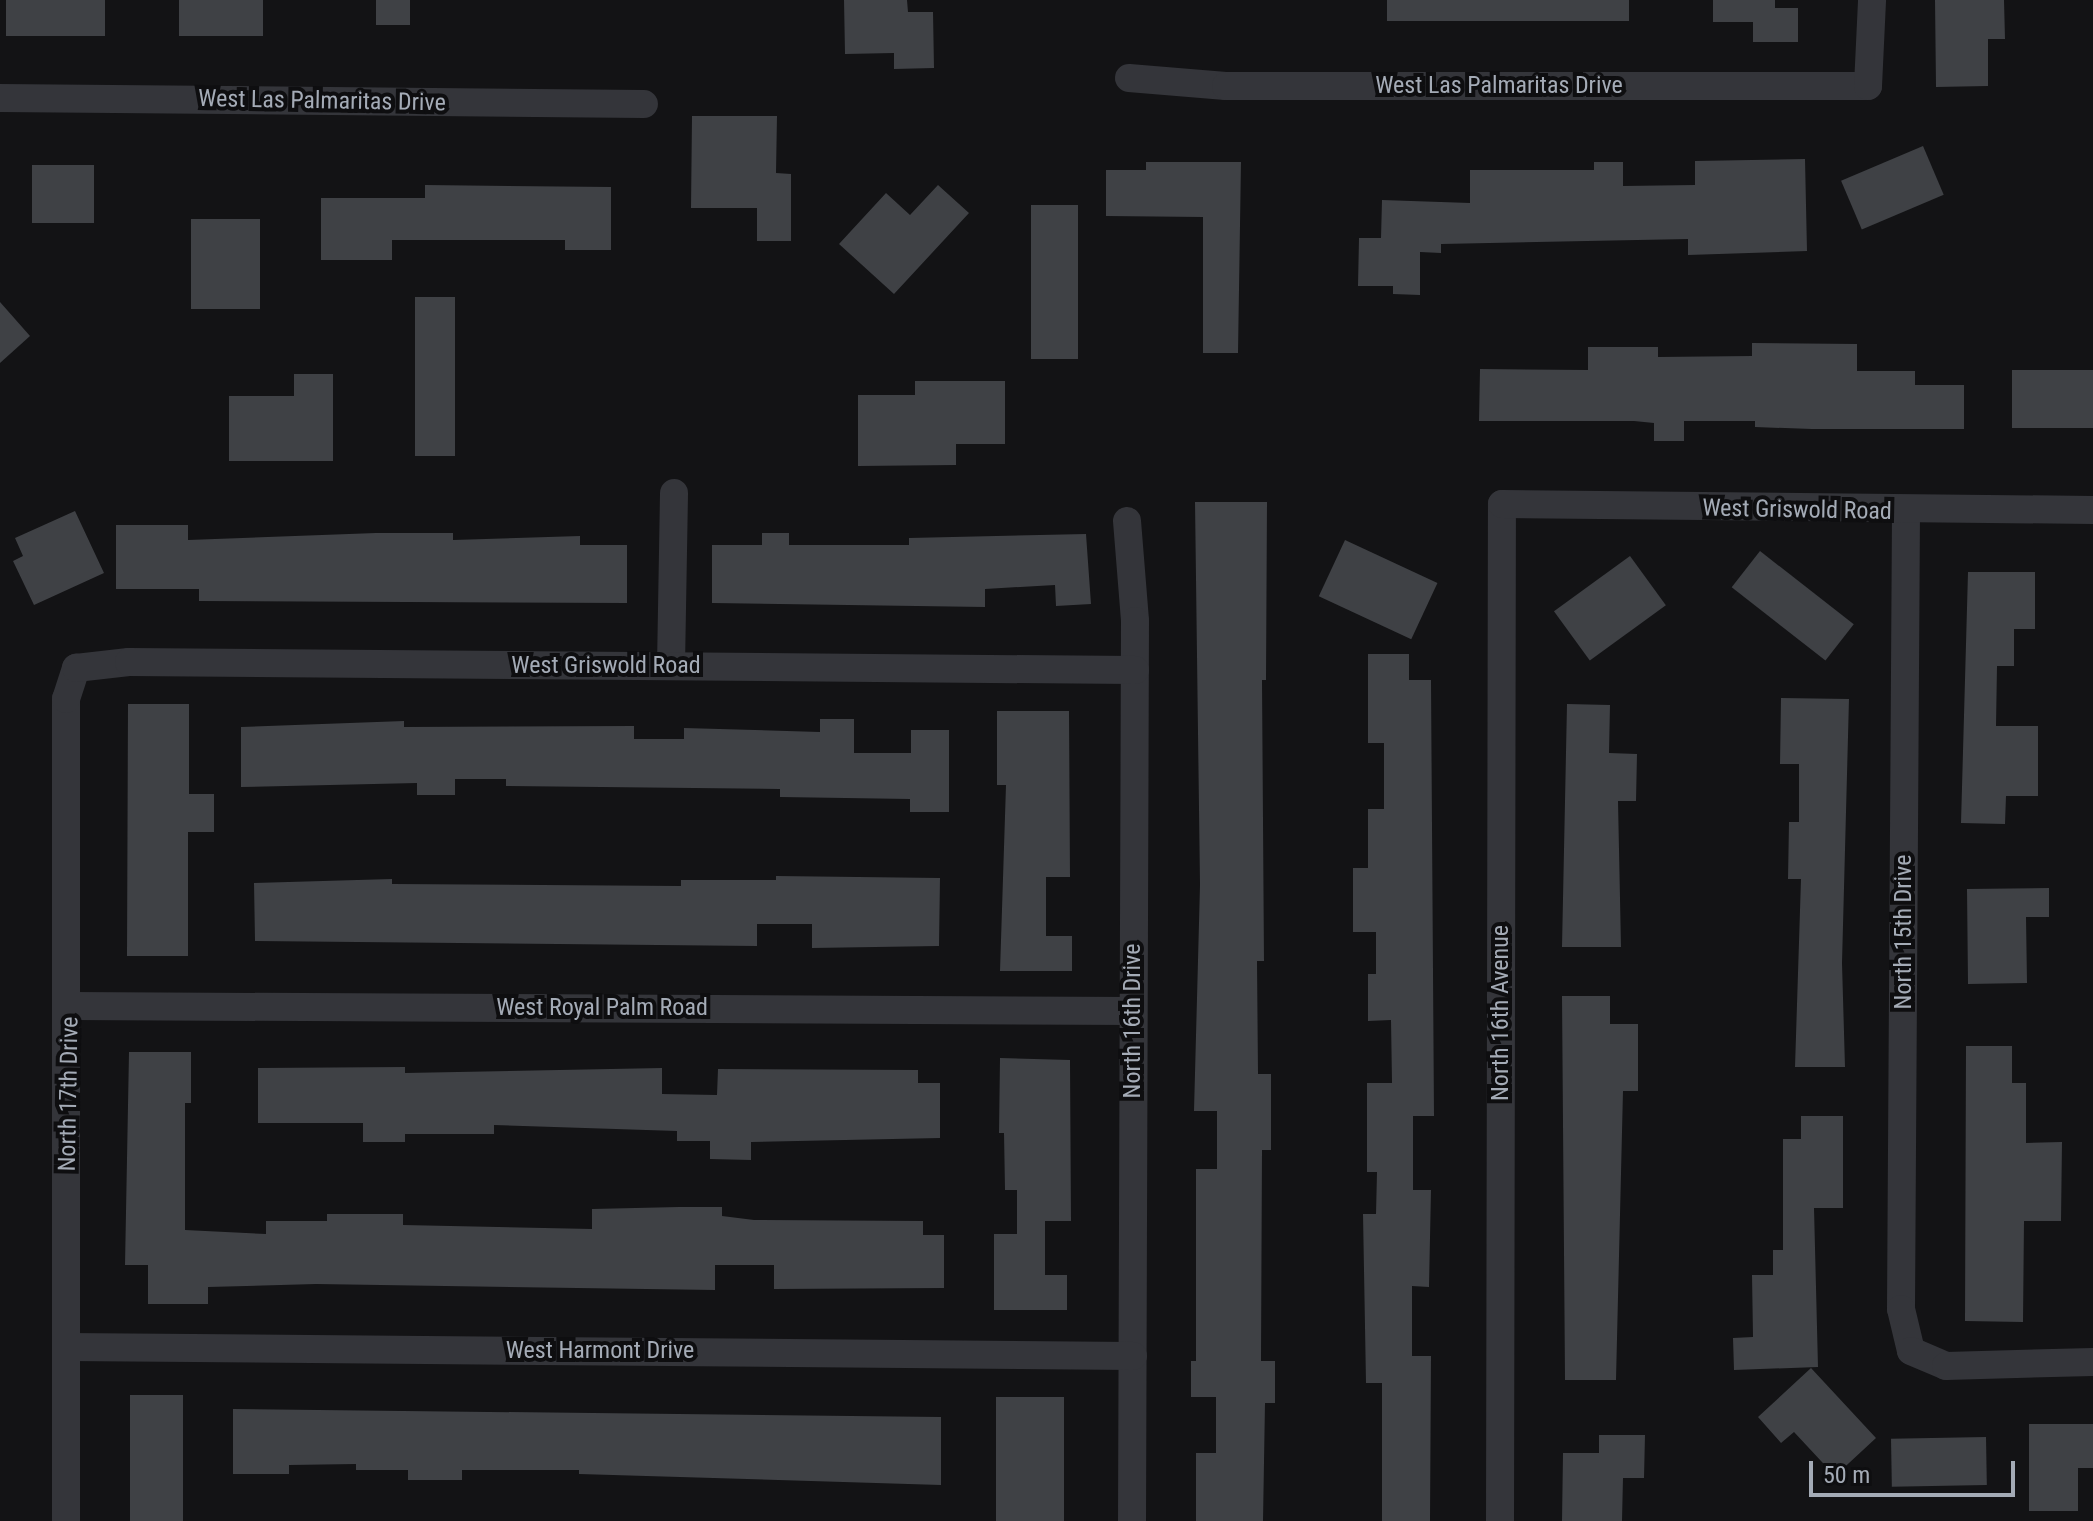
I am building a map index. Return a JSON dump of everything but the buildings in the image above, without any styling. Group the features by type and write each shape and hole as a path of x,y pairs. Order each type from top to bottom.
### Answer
{"street":[{"name":"West Las Palmaritas Drive","path":"1129,78 1226,86 1868,86 1872,0"},
{"name":"West Las Palmaritas Drive","path":"0,98 644,104"},
{"path":"671,666 674,493"},
{"name":"West Griswold Road","path":"1502,504 1906,512 2093,510"},
{"name":"North 16th Avenue","path":"1500,1521 1502,504"},
{"name":"North 15th Drive","path":"1906,512 1901,1309 1911,1351 1946,1366 2093,1362"},
{"name":"North 16th Drive","path":"1127,521 1135,670 1132,1521"},
{"name":"West Griswold Road","path":"76,668 129,662 1135,670"},
{"name":"North 17th Drive","path":"66,1521 70,1006 66,699 76,668"},
{"name":"West Royal Palm Road","path":"70,1006 1133,1011"},
{"name":"West Harmont Drive","path":"66,1347 1133,1356"}]}
